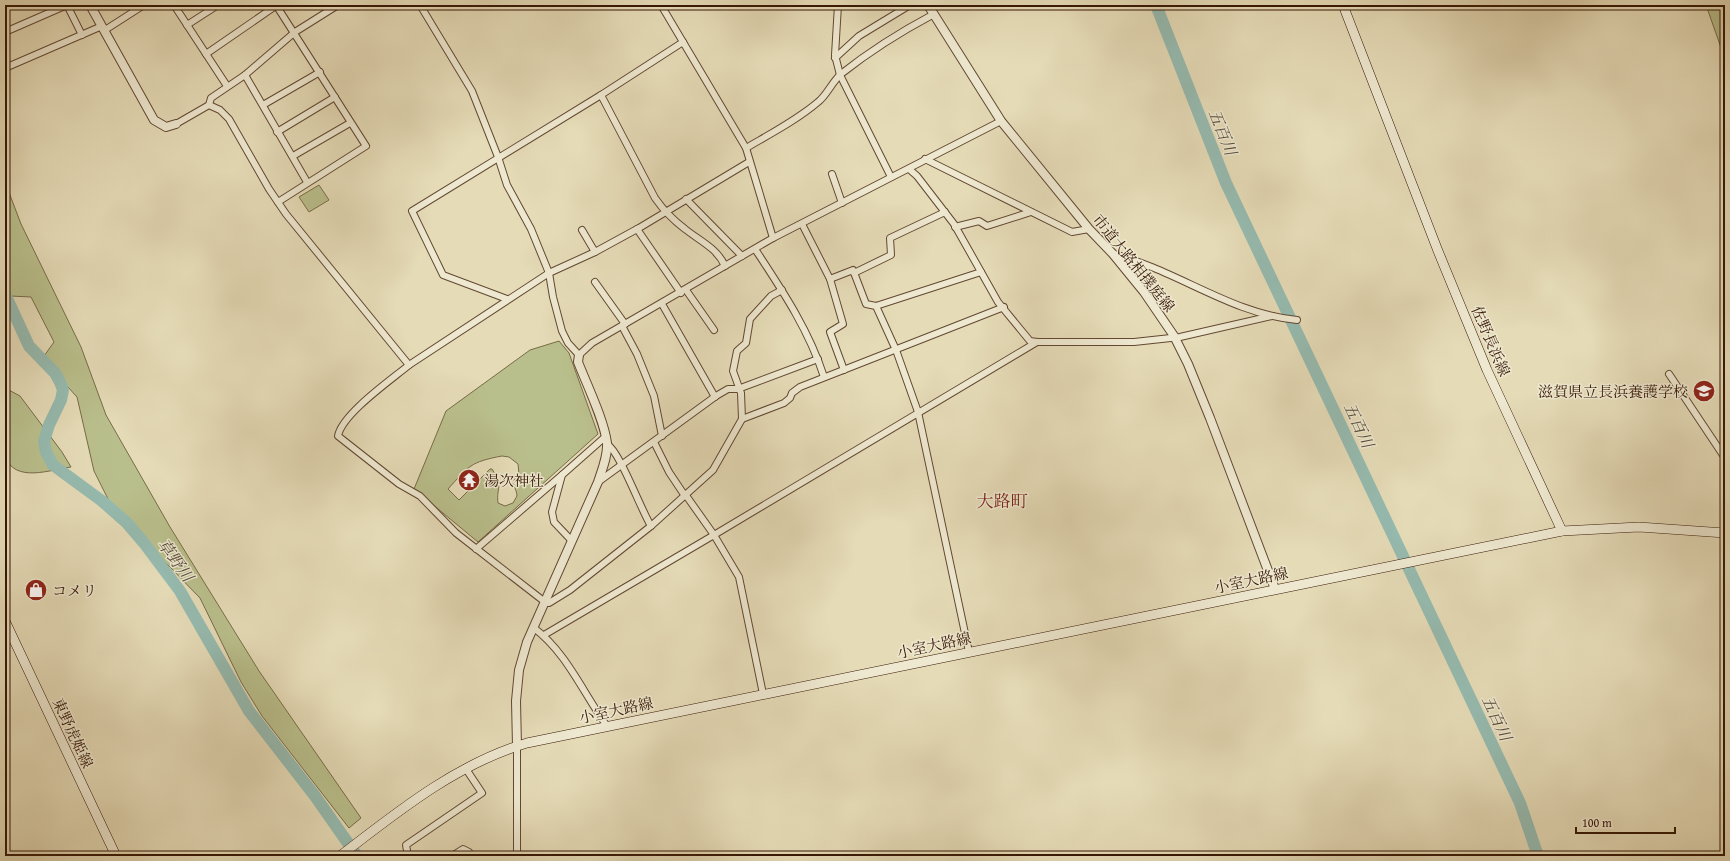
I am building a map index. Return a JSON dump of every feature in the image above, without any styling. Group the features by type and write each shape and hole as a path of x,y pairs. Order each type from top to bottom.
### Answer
{"main road":[{"name":"佐野長浜線","path":"1343,5 1438,251 1487,370 1562,532"},
{"path":"1562,532 1639,527 1725,533"},
{"name":"小室大路線","path":"340,856 373,830 424,794 466,769 517,746 607,726 1275,589 1562,532"},
{"name":"東野虎姫線","path":"5,621 7,633 116,856"}],"street":[{"path":"5,32 67,5 82,35"},
{"path":"90,5 154,120 166,127 176,124 209,105 211,98 245,75 295,32 338,5"},
{"path":"5,68 82,35 104,28 144,5"},
{"path":"174,5 227,86"},
{"path":"187,25 218,5"},
{"path":"206,54 276,5 295,32 350,123 366,146 278,202"},
{"path":"420,5 472,91 507,185 531,229 549,273 553,297 562,331 568,343 579,355"},
{"path":"661,5 746,148 773,238"},
{"path":"838,5 835,35 835,58 840,75 891,177"},
{"path":"835,58 859,36 910,5"},
{"name":"市道大路相撲庭線","path":"928,5 1001,121 1089,229 1113,254 1144,292 1174,336 1188,364 1207,411 1275,589"},
{"path":"746,148 819,102 829,87 840,75 906,29 934,14"},
{"path":"507,299 443,275 412,211 601,95 683,42"},
{"path":"263,105 320,72"},
{"path":"245,75 277,132 308,182"},
{"path":"601,95 655,198 664,212 685,230 709,245 722,258 725,266"},
{"path":"277,132 335,97"},
{"path":"209,105 220,110 229,119 286,214 409,365"},
{"path":"651,526 622,466 606,440 578,362 579,355 592,343 662,304 773,238 1001,121"},
{"path":"293,156 350,123"},
{"path":"925,159 1072,232 1089,229"},
{"path":"749,162 637,229 595,252 549,273 507,299 409,365 365,400 339,428 338,436 399,484 420,496 456,533 545,602 549,603 570,590 651,526 713,470 742,419 740,393 733,371 737,351 746,343 750,319 771,296 782,290"},
{"path":"909,169 917,176 945,212 998,302 1030,341 1134,342 1174,336 1180,337 1272,316"},
{"path":"832,174 842,203"},
{"path":"686,199 742,256"},
{"path":"854,273 891,255 890,238 945,212"},
{"path":"955,227 979,221 988,226 1032,212"},
{"path":"802,224 830,279 843,324 830,332 844,370"},
{"path":"637,229 714,330"},
{"path":"582,230 595,252"},
{"path":"755,249 794,308 818,359 824,377"},
{"path":"1113,254 1133,260 1237,306 1272,316 1297,320"},
{"path":"830,279 853,270 866,304 876,306 981,272"},
{"path":"595,282 623,325 637,354 654,396 662,436"},
{"path":"662,304 714,397"},
{"path":"876,306 896,350 918,412 969,652"},
{"path":"742,419 784,403 790,398 792,393 800,387 1004,308"},
{"path":"544,635 1037,342"},
{"path":"598,482 622,466 714,397 728,389 738,389 818,359"},
{"path":"1669,374 1725,458"},
{"path":"476,549 562,475 606,440"},
{"path":"517,856 516,701 519,670 527,642 598,482 604,461 606,440"},
{"path":"654,442 669,472 714,535 739,577 763,694"},
{"path":"562,475 552,512 554,522 572,541"},
{"path":"534,628 544,635 563,658 607,726"},
{"path":"408,856 406,845 482,794 466,769"},
{"path":"452,856 463,849 469,852 470,856"}],"green space":[{"path":"1706,5 1725,5 1725,59"},
{"path":"5,182 21,224 81,347 106,415 170,527 259,671 361,818 349,828 262,716 241,682 200,598 168,565 120,523 94,471 77,397 67,386 57,387 44,356 54,342 31,297 10,296 5,287"},
{"path":"319,185 329,200 309,212 299,197"},
{"path":"559,341 569,353 598,434 478,542 414,489 446,411 530,350","holes":["502,456 509,457 518,464 519,474 513,483 517,496 513,503 505,506 498,503 499,484 492,469 490,469 459,500 448,489 466,470 476,463"]},
{"path":"5,388 20,396 62,452 71,467 34,473 17,470 10,465 5,457"}],"waterway":[{"name":"五百川","path":"1156,5 1226,183 1520,803 1538,856"},
{"name":"草野川","path":"5,294 29,346 55,373 63,390 61,400 49,425 44,441 46,452 53,465 102,501 127,523 144,543 180,591 249,711 315,796 357,856"}],"place":[{"name":"滋賀県立長浜養護学校","path":"1704,391"},
{"name":"湯次神社","path":"469,480"},
{"name":"コメリ","path":"36,590"}],"district":[{"name":"大路町","path":"1002,500"}]}
